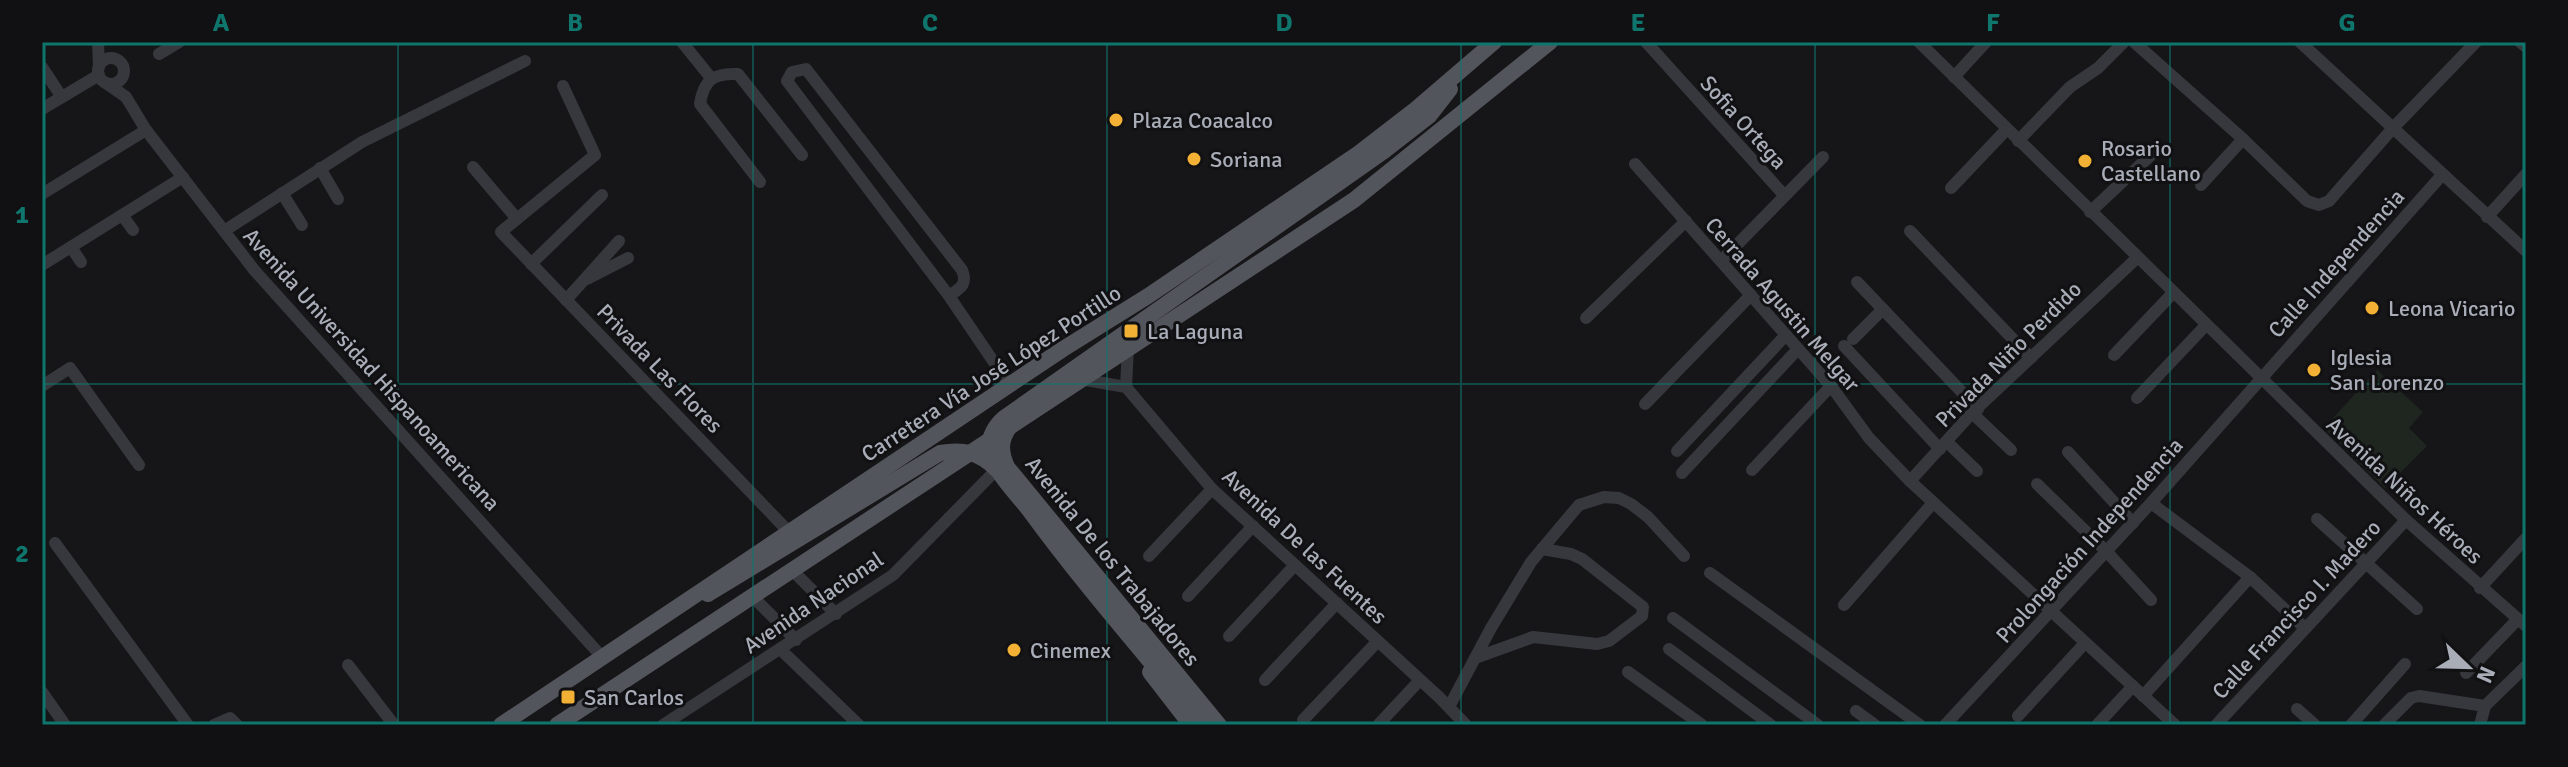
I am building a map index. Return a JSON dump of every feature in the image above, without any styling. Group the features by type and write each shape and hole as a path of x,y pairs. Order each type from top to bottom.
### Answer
{"main road":[{"name":"Carretera Vía José López Portillo","path":"501,725 1297,196 1359,153 1470,65 1494,42"},
{"path":"557,725 1354,200 1550,42"},
{"path":"1203,725 1031,513 992,458 991,437 1004,418 1384,151 1429,116 1470,65"},
{"name":"Avenida De los Trabajadores","path":"1018,420 1003,436 998,467 1191,725"},
{"path":"633,637 926,460 956,450 971,452 986,459 999,471 1185,693 1218,725"},
{"name":"Avenida De los Trabajadores","path":"948,466 970,462 998,467 1218,725"}],"street":[{"path":"98,42 101,75"},
{"path":"101,75 116,83 123,77 124,69 105,42"},
{"path":"159,54 179,42"},
{"path":"682,42 711,78"},
{"name":"Sofia Ortega","path":"1646,42 1784,195 1721,261"},
{"name":"Avenida Niños Héroes","path":"1919,42 2406,520 2522,622"},
{"path":"1954,77 1986,42"},
{"path":"2018,141 2070,87 2098,68 2124,42"},
{"path":"2134,42 2307,201 2319,205 2329,201 2475,42"},
{"path":"2300,42 2526,251"},
{"path":"2520,42 2526,47"},
{"path":"101,75 104,60 112,57 120,61"},
{"path":"224,231 362,142 525,61"},
{"path":"42,67 61,96"},
{"path":"949,296 963,286 965,279 962,270 806,69 792,72 787,81 949,296 1010,386"},
{"path":"760,182 700,104 711,78 738,74 802,155"},
{"path":"42,109 101,75"},
{"name":"Avenida Universidad Hispanoamericana","path":"101,75 126,97 146,130 255,271 602,657"},
{"name":"Avenida Universidad Hispanoamericana","path":"123,77 126,97"},
{"path":"473,167 517,219 595,155 563,86"},
{"path":"1951,188 2007,129"},
{"path":"42,194 146,130"},
{"path":"2201,185 2243,139"},
{"path":"2090,212 2153,153"},
{"path":"1784,195 1823,157"},
{"path":"1635,164 1686,221"},
{"path":"320,168 338,199"},
{"path":"2487,217 2526,174"},
{"name":"Calle Independencia","path":"2260,379 2442,175"},
{"path":"42,265 183,177"},
{"path":"282,193 302,225"},
{"path":"531,264 602,195"},
{"path":"122,215 133,230"},
{"name":"Privada Las Flores","path":"517,219 501,232 789,532"},
{"name":"Cerrada Agustin Melgar","path":"1586,318 1686,221 1831,386 1869,438 1932,504 2171,724"},
{"path":"1910,231 2031,358"},
{"path":"587,279 590,271 619,241"},
{"path":"71,247 81,262"},
{"path":"566,300 587,279 628,258"},
{"name":"Privada Niño Perdido","path":"1910,481 1975,411 2137,258"},
{"path":"1857,282 2011,450"},
{"path":"2114,355 2173,293"},
{"path":"1645,404 1751,295"},
{"path":"1883,309 1848,343 1944,445 1977,471"},
{"path":"2137,398 2206,325"},
{"path":"1677,451 1786,335"},
{"path":"1080,379 1126,387 1128,348"},
{"path":"1682,473 1798,349"},
{"path":"42,386 70,368 139,465"},
{"name":"Prolongación Independencia","path":"1947,724 2107,552 2260,379"},
{"path":"1752,470 1831,386"},
{"name":"Avenida De las Fuentes","path":"1126,387 1212,489 1466,725"},
{"path":"2068,452 2133,523"},
{"name":"Avenida Nacional","path":"663,725 893,575 998,467"},
{"path":"2037,484 2151,600"},
{"path":"1149,556 1212,489"},
{"path":"1449,707 1523,575 1579,505 1604,497 1619,498 1648,517 1684,556"},
{"path":"2151,503 2250,577 2305,628"},
{"path":"1844,605 1932,504"},
{"path":"2317,519 2417,609"},
{"name":"Calle Francisco I. Madero","path":"2216,725 2406,520"},
{"path":"1188,596 1253,526"},
{"path":"2480,588 2526,538"},
{"path":"55,543 188,725"},
{"path":"1475,658 1533,637 1597,644 1609,641 1642,616 1643,607 1582,559 1542,549"},
{"path":"1229,636 1295,565"},
{"path":"792,570 836,614"},
{"path":"1710,573 1920,725"},
{"path":"2097,725 2138,691 2250,577"},
{"path":"752,596 796,640"},
{"path":"1265,680 1337,603"},
{"path":"1673,618 1818,725"},
{"path":"2466,673 2522,622"},
{"path":"1303,720 1378,641"},
{"path":"2018,716 2085,643"},
{"path":"780,649 859,725"},
{"path":"1669,649 1771,725"},
{"path":"2351,725 2405,664"},
{"path":"348,665 394,725"},
{"path":"2480,725 2485,706 2526,666"},
{"path":"1628,672 1702,725"},
{"path":"1378,725 1420,680"},
{"path":"42,692 65,725"},
{"path":"2384,725 2396,719 2411,698 2425,695 2485,706"},
{"path":"2297,709 2315,725"},
{"path":"1856,711 1875,725"},
{"path":"214,725 230,718 237,725"}],"shaded area":[{"path":"2377,370 2423,412 2409,428 2427,446 2385,488 2324,428"}],"place":[{"name":"Plaza Coacalco","path":"1116,120"},
{"name":"Soriana","path":"1194,159"},
{"name":"Rosario Castellano","path":"2085,161"},
{"name":"Leona Vicario","path":"2372,308"},
{"name":"La Laguna","path":"1131,331"},
{"name":"Iglesia San Lorenzo","path":"2314,370"},
{"name":"Cinemex","path":"1014,650"},
{"name":"San Carlos","path":"568,697"}]}
